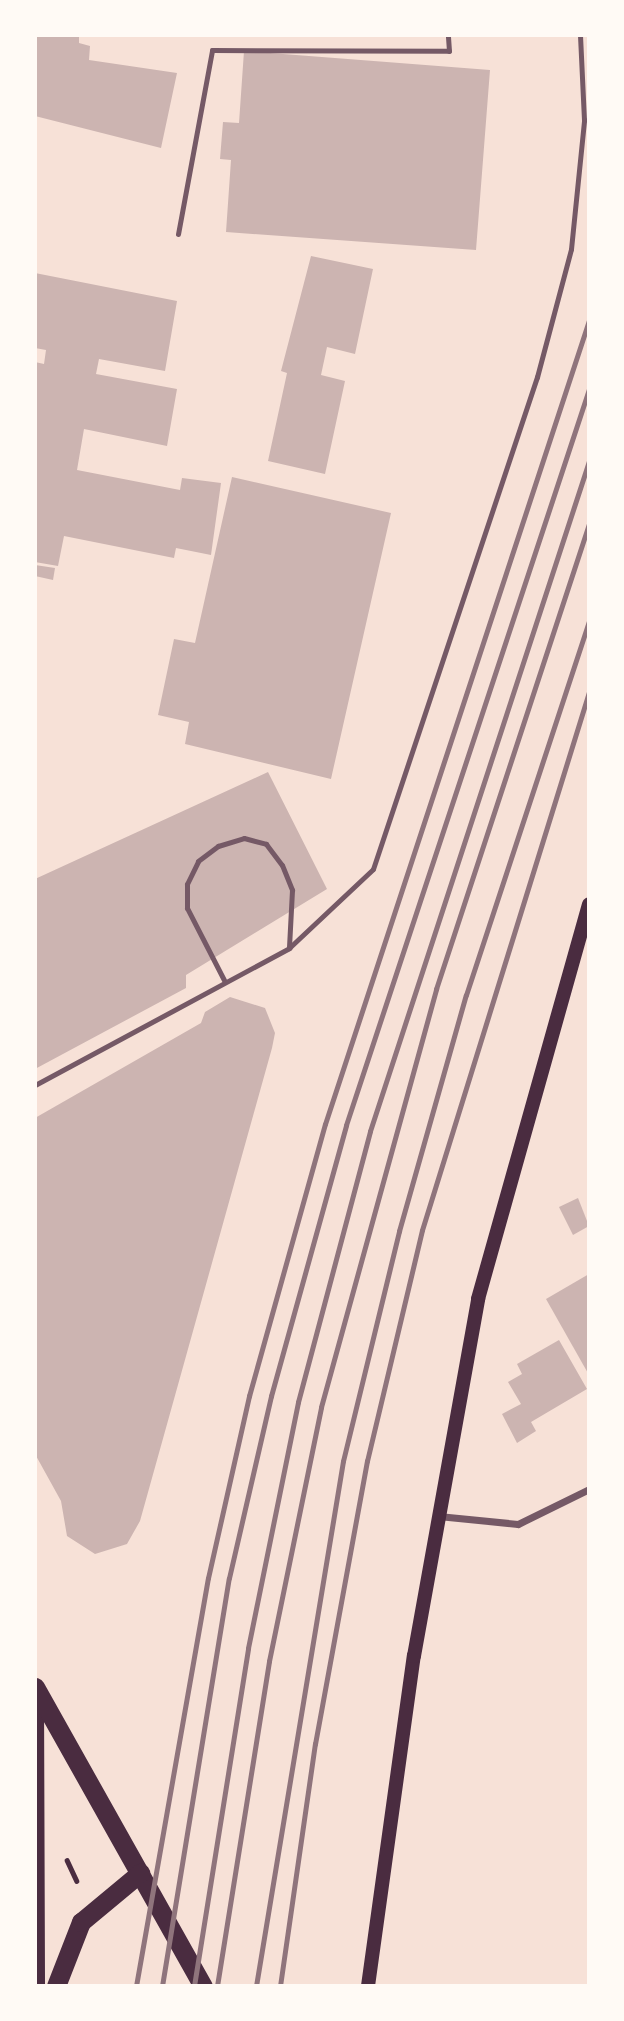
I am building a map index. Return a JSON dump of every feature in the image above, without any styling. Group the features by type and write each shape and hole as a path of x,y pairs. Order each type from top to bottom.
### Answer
{"highway":[{"path":"36,1689 203,1986"},
{"path":"56,1986 81,1922 140,1873"}],"main road":[{"path":"368,1986 438,1516 492,1235 589,904"},
{"path":"36,1689 38,1986"}],"street":[{"path":"438,1516 518,1524 589,1489"}],"lane":[{"path":"178,234 212,50 449,51 449,35"},
{"path":"35,1085 224,980 289,948 373,869 405,784 537,377 571,249 586,120 580,35"},
{"path":"224,980 187,908 187,884 198,861 218,846 244,838 266,844 282,865 292,890 289,948"}],"building":[{"path":"35,35 79,36 79,43 90,46 89,60 177,73 161,148 35,116"},
{"path":"244,51 490,70 476,250 226,232 231,160 220,159 223,122 239,123"},
{"path":"311,256 373,269 355,354 327,347 321,375 345,381 325,474 268,461 287,373 281,371"},
{"path":"35,273 177,301 165,371 99,359 96,374 177,389 167,446 84,429 77,470 180,490 182,478 221,483 211,555 176,548 174,558 64,536 58,566 35,562 35,362 44,364 46,350 35,348"},
{"path":"232,477 391,513 331,779 185,744 189,722 158,715 174,639 195,643"},
{"path":"35,565 55,568 53,580 35,576"},
{"path":"268,772 327,889 186,975 186,988 35,1069 35,879"},
{"path":"230,997 265,1008 275,1033 272,1048 140,1521 127,1544 95,1554 67,1536 61,1501 35,1454 35,1118 201,1023 205,1012"},
{"path":"578,1198 589,1226 573,1235 559,1207"},
{"path":"589,1274 589,1375 546,1299"},
{"path":"559,1340 587,1389 531,1422 536,1431 517,1443 502,1414 521,1404 508,1382 522,1374 517,1364"}],"railway":[{"path":"136,1986 208,1578 249,1396 325,1124 589,320"},
{"path":"162,1986 229,1578 271,1396 346,1125 589,389"},
{"path":"194,1986 248,1648 298,1402 370,1131 589,461"},
{"path":"217,1986 269,1661 321,1407 436,989 589,524"},
{"path":"256,1986 343,1461 399,1231 466,995 589,621"},
{"path":"280,1986 315,1744 367,1461 422,1230 589,692"}]}
